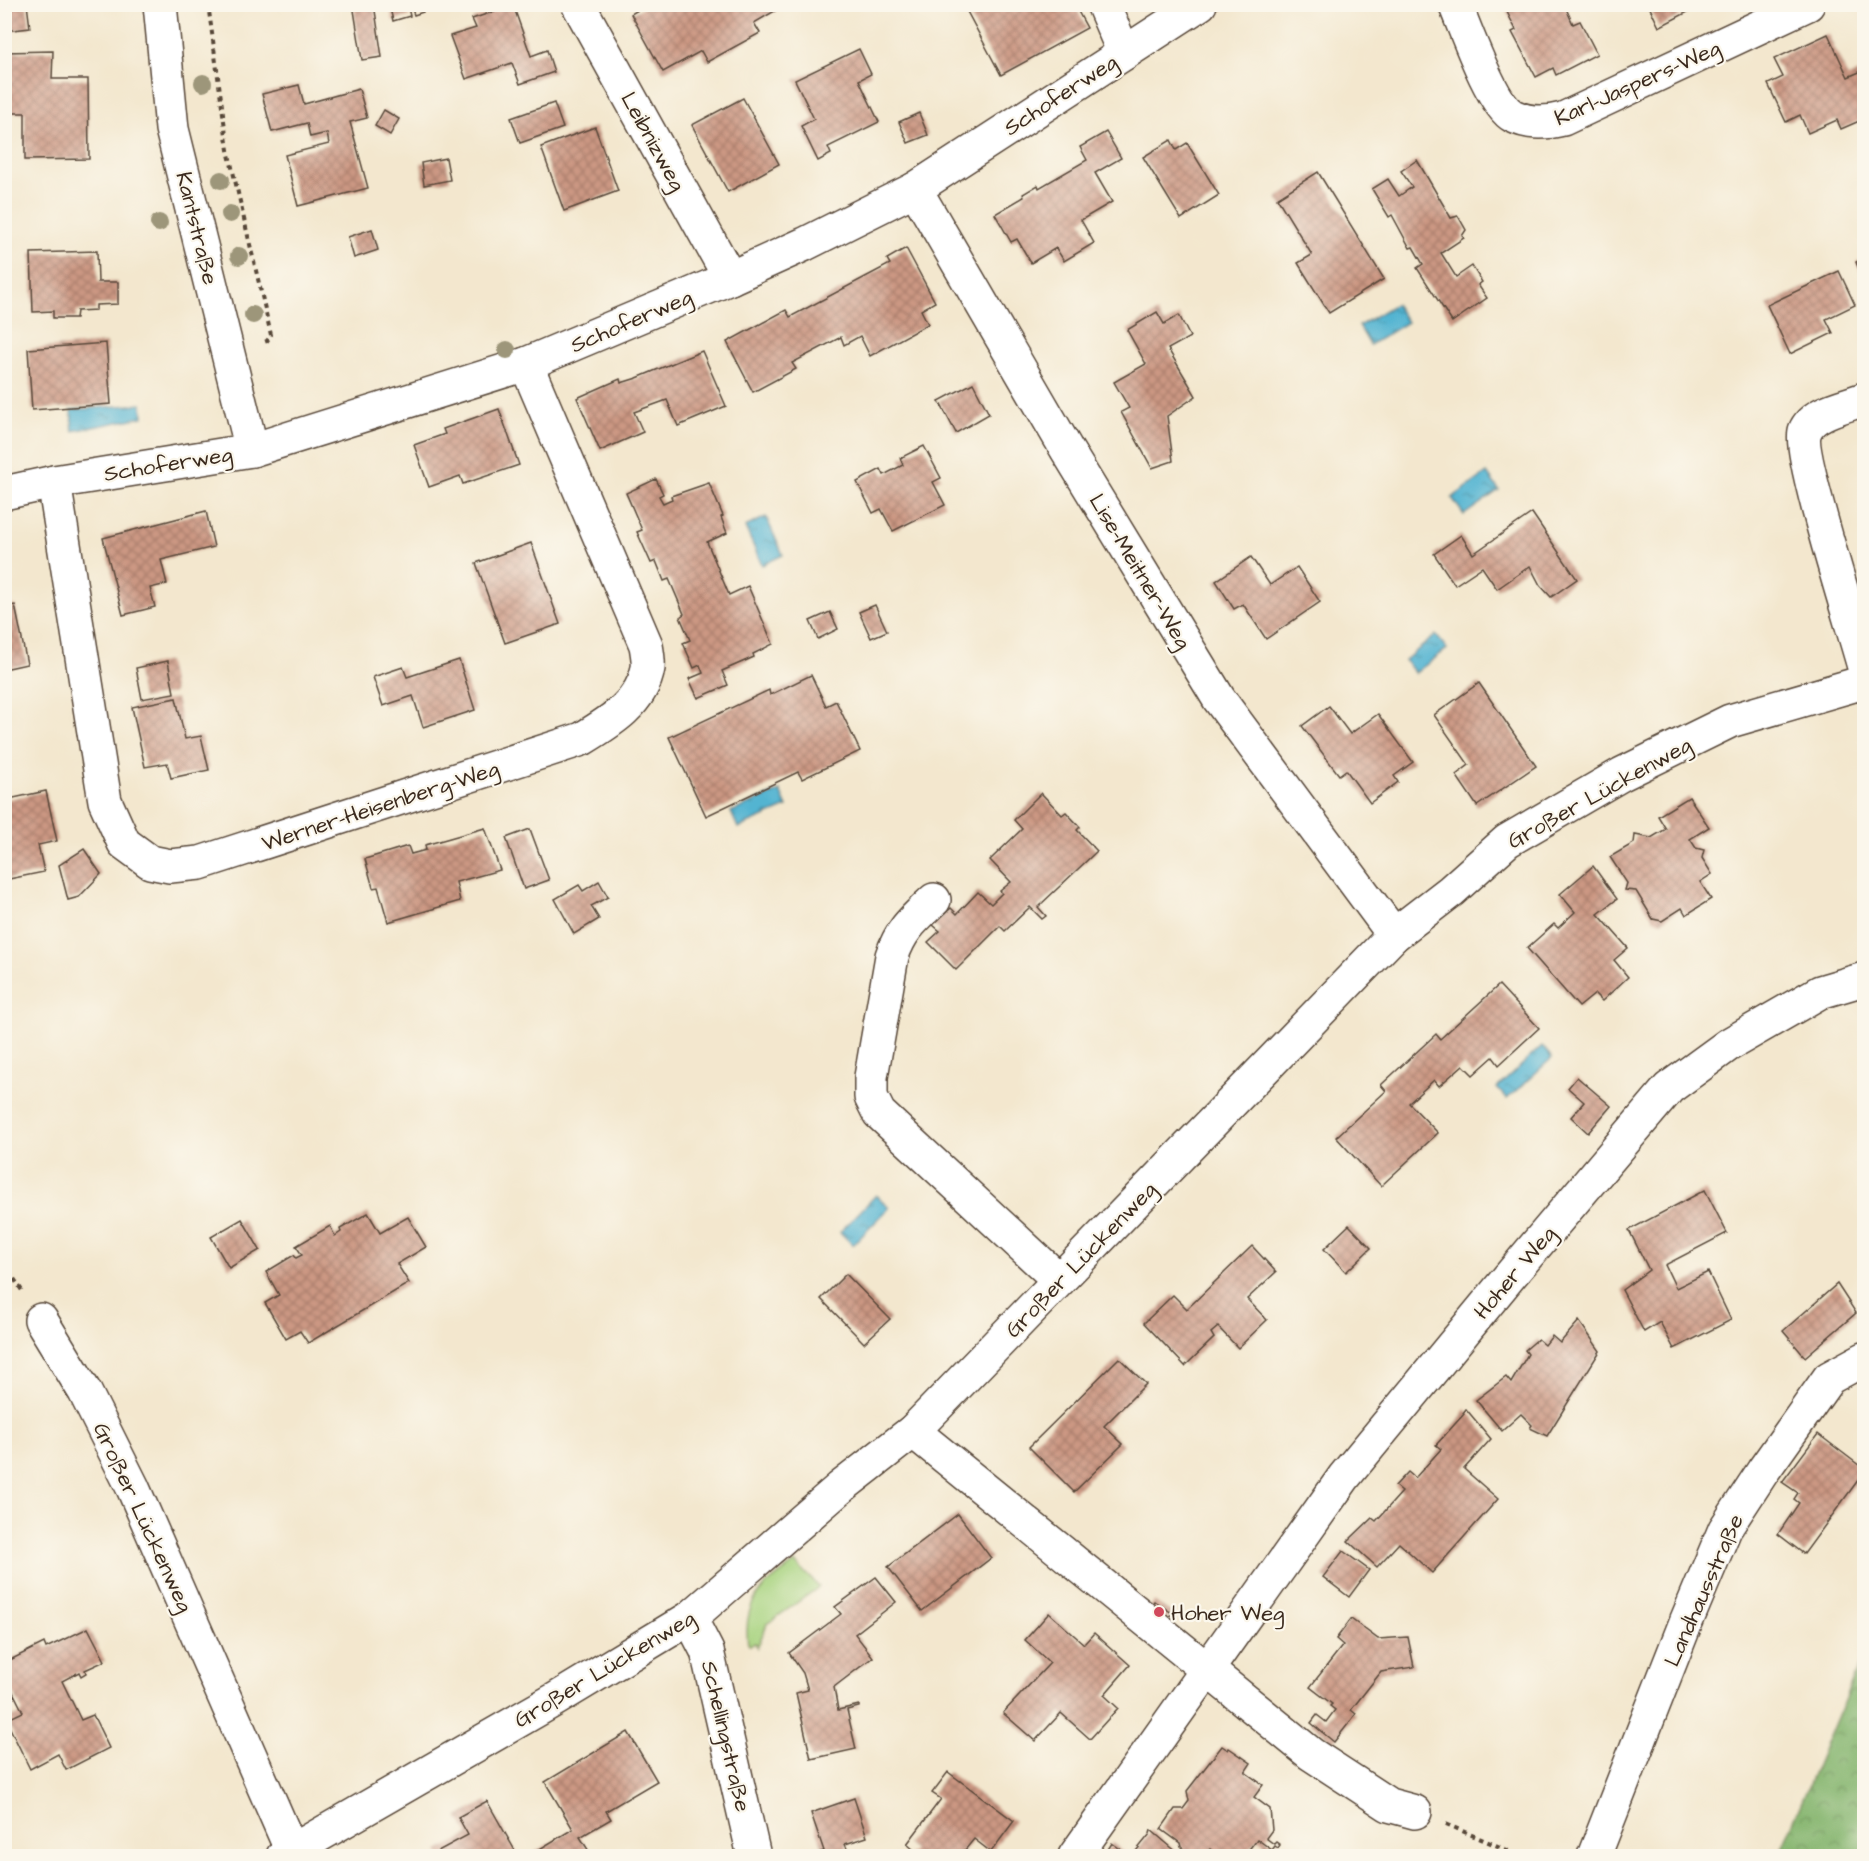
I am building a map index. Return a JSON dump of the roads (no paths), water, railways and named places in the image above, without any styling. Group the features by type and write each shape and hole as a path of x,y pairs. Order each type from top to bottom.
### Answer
{"street":[{"name":"Kantstraße","path":"160,4 172,129 198,194 229,330 252,450"},
{"name":"Leibnizweg","path":"578,4 730,278"},
{"path":"1103,4 1124,53"},
{"name":"Schoferweg","path":"4,493 54,482 252,450 526,364 730,278 805,244 915,189 1200,4"},
{"name":"Karl-Jaspers-Weg","path":"1455,4 1490,86 1512,116 1543,123 1563,119 1808,4"},
{"name":"Lise-Meitner-Weg","path":"915,189 1067,450 1219,699 1394,935"},
{"name":"Werner-Heisenberg-Weg","path":"54,482 105,801 124,843 150,862 170,866 200,863 582,739 615,719 641,690 649,666 646,645 526,364"},
{"path":"1864,399 1824,414 1810,422 1804,432 1808,468 1864,667"},
{"name":"Großer Lückenweg","path":"41,1320 86,1392 133,1488 290,1855 690,1618 840,1488 913,1431 1394,935 1451,891 1507,841 1622,774 1730,721 1864,682"},
{"path":"934,900 908,924 897,939 871,1077 871,1097 879,1113 1059,1280"},
{"name":"Hoher Weg","path":"1075,1857 1344,1477 1509,1277 1669,1089 1728,1045 1820,992 1864,979"},
{"name":"Landhausstraße","path":"1594,1857 1725,1529 1829,1378 1864,1359"},
{"path":"913,1431 1311,1754 1389,1805 1415,1812"},
{"name":"Schellingstraße","path":"690,1618 707,1651 754,1857"}],"water":[{"path":"1395,304 1407,322 1370,345 1359,326"},
{"path":"142,404 143,417 73,431 71,410"},
{"path":"1487,473 1499,490 1464,515 1452,498"},
{"path":"766,517 783,555 762,565 745,527"},
{"path":"1436,635 1447,649 1415,673 1405,660"},
{"path":"780,791 787,807 738,828 731,812"},
{"path":"1542,1046 1552,1058 1507,1099 1497,1088"},
{"path":"876,1195 889,1208 853,1245 840,1232"}],"place":[{"name":"Hoher Weg","path":"1159,1612"}]}
